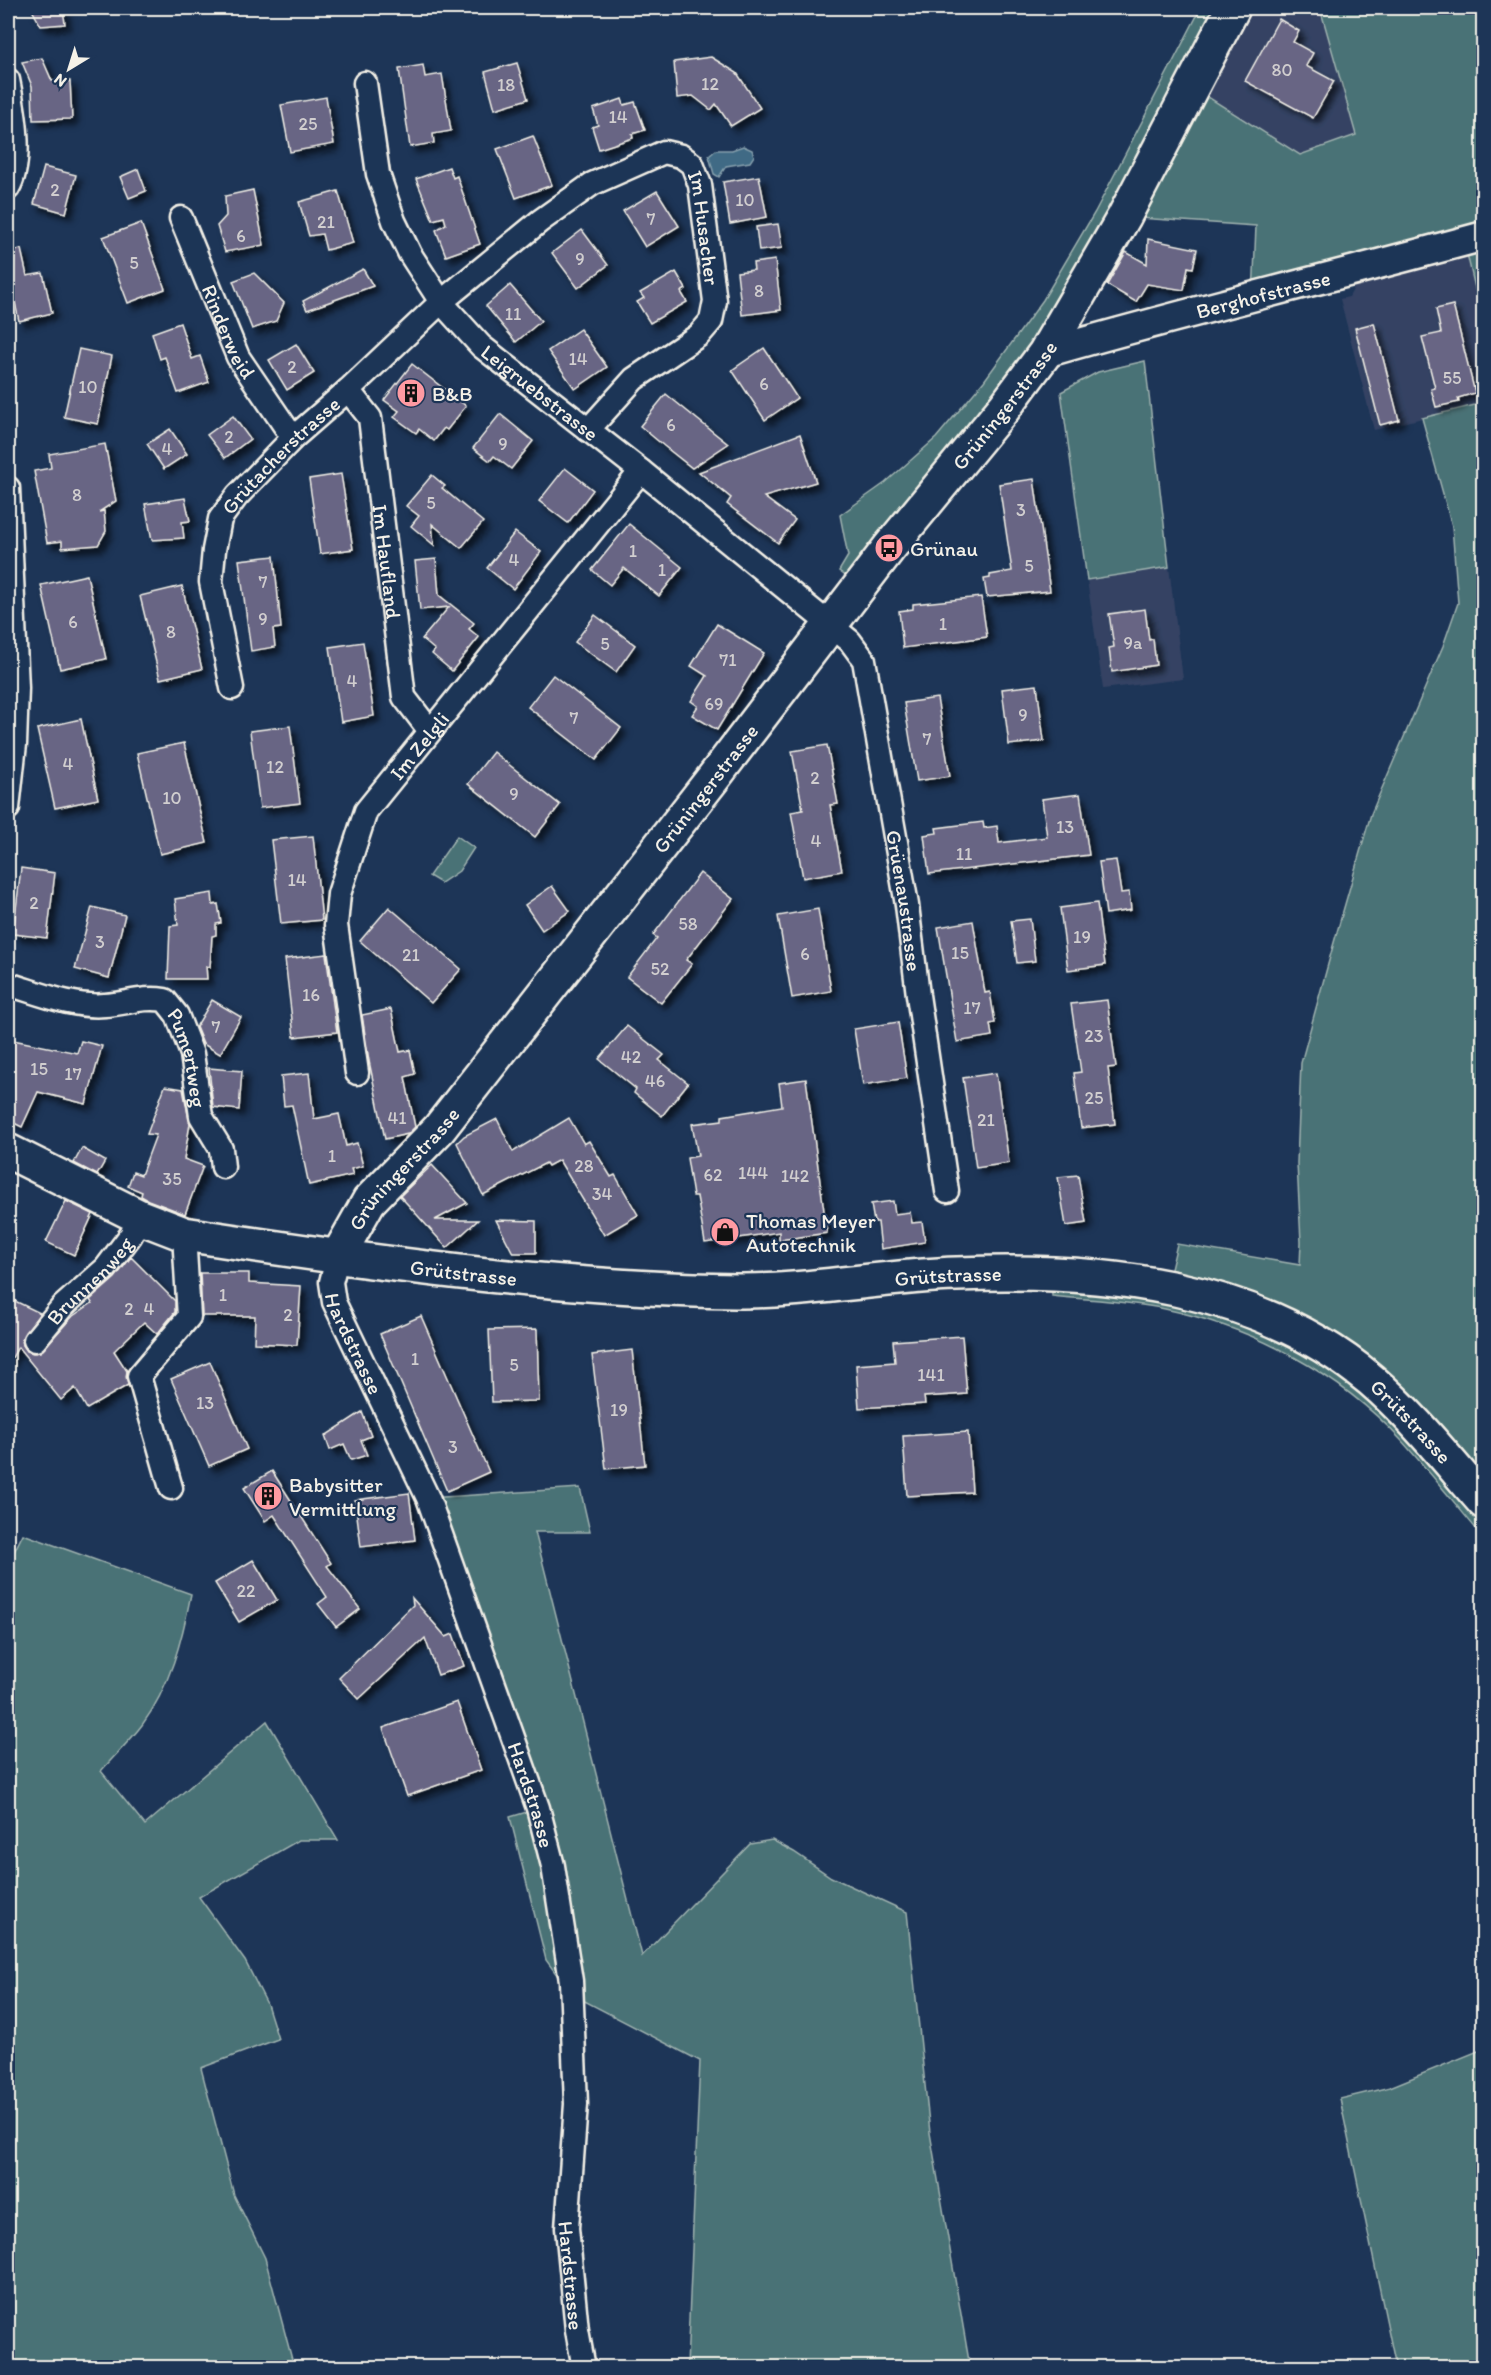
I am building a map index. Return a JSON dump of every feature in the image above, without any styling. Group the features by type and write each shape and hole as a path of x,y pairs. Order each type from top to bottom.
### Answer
{"main road":[{"name":"Grüningerstrasse","path":"8,1151 140,1217 184,1234 338,1256 369,1201 439,1129 889,548 1004,408 1045,353 1124,217 1233,8"},
{"name":"Grütstrasse","path":"338,1256 475,1274 573,1283 739,1292 955,1274 1051,1273 1168,1286 1244,1307 1290,1328 1327,1349 1370,1378 1414,1421 1484,1502"}],"street":[{"path":"8,80 17,126 13,179 8,188"},
{"name":"Leigruebstrasse","path":"365,83 378,174 394,221 410,254 441,302 481,346 641,471 830,625"},
{"name":"Im Husacher","path":"441,302 540,221 592,184 664,152 681,156 692,164 700,185 715,301 711,321 699,335 634,379 588,430"},
{"name":"Rinderweid","path":"181,218 238,357 293,438"},
{"name":"Berghofstrasse","path":"1045,353 1141,325 1354,272 1484,236"},
{"name":"Grütacherstrasse","path":"232,688 211,582 220,519 237,496 293,438 348,390 441,302"},
{"name":"Im Haufland","path":"348,390 370,418 404,697 430,731"},
{"name":"Im Zelgli","path":"357,1073 336,926 339,894 366,811 641,471"},
{"path":"8,488 17,688 8,808"},
{"name":"Grüenaustrasse","path":"830,625 850,641 864,660 907,905 947,1191"},
{"name":"Pumertweg","path":"8,984 84,1004 103,1006 149,997 165,1000 177,1016 192,1054 201,1116 220,1149 223,1167"},
{"name":"Brunnenweg","path":"35,1340 63,1306 106,1268 131,1235 140,1217"},
{"path":"171,1488 139,1376 189,1317 184,1234"},
{"name":"Hardstrasse","path":"338,1256 331,1282 334,1302 428,1498 538,1808 553,1866 570,1981 576,2104 567,2228 577,2330 584,2367"}],"shaded area":[{"path":"1233,8 1320,8 1356,135 1300,155 1192,87"},
{"path":"743,146 752,150 754,156 750,162 726,166 719,177 714,174 709,156 716,150 732,150"},
{"path":"1464,241 1483,322 1483,403 1374,430 1340,299 1349,297 1355,286 1354,272"},
{"path":"1169,567 1183,679 1103,689 1087,580"}],"green space":[{"path":"1201,8 1233,8 1192,87 1300,155 1356,135 1320,8 1483,8 1483,322 1464,241 1253,297 1256,226 1124,217 859,586 839,571 848,556 840,515 885,483 936,438 984,381 1043,300 1095,212"},
{"path":"1145,361 1169,567 1087,580 1061,392 1098,372"},
{"path":"1483,403 1483,1537 1401,1440 1377,1416 1323,1374 1262,1341 1198,1317 1137,1304 1052,1296 1051,1273 1167,1286 1177,1244 1300,1265 1297,1163 1301,1063 1371,814 1443,646 1458,603 1452,526 1422,418"},
{"path":"457,836 474,848 459,871 441,883 429,876"},
{"path":"580,1488 590,1532 535,1532 642,1956 750,1844 772,1840 831,1877 907,1912 930,2133 970,2367 687,2367 700,2061 571,1994 546,1960 510,1817 537,1809 428,1498"},
{"path":"23,1534 191,1594 174,1663 160,1695 142,1725 101,1771 145,1825 267,1721 338,1840 299,1840 199,1897 245,1961 267,2004 278,2039 201,2068 234,2195 265,2258 294,2367 8,2367 8,1564"},
{"path":"1483,2049 1483,2367 1396,2367 1340,2099 1390,2087"}],"building":[{"path":"31,8 63,8 65,24 41,26"},
{"path":"1279,19 1299,31 1293,42 1313,53 1306,66 1334,81 1313,118 1245,81"},
{"path":"711,57 737,73 760,108 731,126 716,104 711,110 693,96 677,98 674,62"},
{"path":"42,58 52,81 70,81 72,119 33,120 32,86 22,62"},
{"path":"517,63 528,99 495,109 485,72"},
{"path":"423,65 425,77 442,74 451,131 433,134 434,143 410,147 399,69"},
{"path":"326,97 334,144 290,152 281,105"},
{"path":"622,99 624,105 635,102 645,130 632,134 633,138 599,149 592,127 598,125 593,109"},
{"path":"533,136 552,185 516,198 497,149"},
{"path":"44,167 76,175 66,213 34,204"},
{"path":"449,167 453,178 457,176 480,244 446,256 436,230 446,224 444,217 433,220 416,179"},
{"path":"138,169 146,191 129,198 120,177"},
{"path":"759,176 767,217 730,224 723,182"},
{"path":"253,190 264,245 225,252 217,226 226,216 225,196"},
{"path":"338,191 353,243 326,250 322,234 309,236 299,202"},
{"path":"657,191 679,226 645,247 623,211"},
{"path":"141,223 165,289 128,303 103,237"},
{"path":"778,224 782,248 759,251 756,227"},
{"path":"582,230 608,265 578,288 552,253"},
{"path":"1148,239 1197,249 1193,268 1188,267 1184,290 1147,284 1136,302 1107,285 1126,252 1147,264"},
{"path":"21,249 27,276 43,273 52,313 19,321 13,293 8,295 8,252"},
{"path":"775,260 781,310 742,315 737,272 754,270 753,263"},
{"path":"363,269 373,286 307,310 303,301"},
{"path":"676,272 686,289 681,292 687,302 650,323 637,302 644,298 640,293"},
{"path":"254,273 284,303 276,321 252,329 233,281"},
{"path":"510,285 541,321 516,342 486,306"},
{"path":"1453,305 1475,393 1458,398 1459,402 1436,407 1431,389 1435,388 1422,337 1441,333 1436,309"},
{"path":"180,323 192,359 200,356 209,382 178,393 165,357 160,359 152,333"},
{"path":"1374,323 1399,420 1380,425 1355,328"},
{"path":"580,329 607,367 575,389 548,351"},
{"path":"296,344 314,373 287,390 269,360"},
{"path":"764,348 797,398 765,420 732,370"},
{"path":"79,349 112,356 98,424 64,417"},
{"path":"412,364 466,406 447,430 444,428 434,441 419,429 416,433 394,417 399,411 384,400"},
{"path":"666,394 728,444 692,468 664,446 640,426"},
{"path":"500,414 533,441 511,469 494,456 490,461 473,448"},
{"path":"233,416 250,439 225,458 207,435"},
{"path":"170,429 187,454 164,469 147,444"},
{"path":"800,434 816,482 764,497 795,520 778,543 727,504 731,498 699,472"},
{"path":"105,444 116,501 99,512 104,511 106,531 98,545 62,548 62,541 47,543 34,471 51,468 49,454"},
{"path":"565,468 593,490 568,523 539,501"},
{"path":"341,474 353,549 320,554 309,479"},
{"path":"432,475 445,486 442,488 483,522 461,548 432,524 434,545 411,526 419,516 406,506"},
{"path":"1034,479 1050,591 987,597 984,579 990,578 990,575 1012,571 999,484"},
{"path":"185,498 190,521 182,522 184,538 152,540 145,504"},
{"path":"629,524 682,567 659,596 624,568 610,585 592,570"},
{"path":"515,532 541,552 513,589 487,568"},
{"path":"274,556 281,628 273,629 275,647 251,651 239,560"},
{"path":"436,559 439,595 474,623 469,629 479,637 452,671 432,654 435,650 422,639 449,607 420,610 415,561"},
{"path":"87,575 106,659 60,669 41,585"},
{"path":"182,586 202,669 160,679 140,596"},
{"path":"981,597 987,637 903,648 899,611 913,609 913,604"},
{"path":"1145,609 1149,640 1153,639 1156,665 1112,672 1109,648 1114,647 1109,614"},
{"path":"595,615 635,645 616,672 575,642"},
{"path":"717,624 764,653 717,730 692,715 698,706 691,701 707,676 691,666"},
{"path":"363,642 374,716 341,722 330,647"},
{"path":"553,675 621,728 596,760 528,707"},
{"path":"1037,685 1044,741 1009,745 1002,689"},
{"path":"937,698 950,776 917,781 904,703"},
{"path":"81,719 98,799 55,808 37,729"},
{"path":"290,726 300,803 260,808 250,731"},
{"path":"184,743 207,843 160,854 137,753"},
{"path":"827,745 838,804 830,805 842,871 803,878 791,812 803,810 792,751"},
{"path":"493,752 560,805 535,837 468,784"},
{"path":"1080,794 1089,855 929,874 924,835 937,833 936,828 983,822 984,828 997,826 999,843 1047,837 1042,799"},
{"path":"313,836 322,920 281,924 271,840"},
{"path":"1116,860 1121,893 1129,892 1131,910 1106,914 1099,862"},
{"path":"21,868 55,873 47,938 13,934"},
{"path":"700,873 733,899 686,960 692,964 661,1003 627,977 657,938 653,935"},
{"path":"552,886 570,911 542,930 525,905"},
{"path":"212,893 213,905 218,904 221,923 216,924 216,935 212,936 210,967 206,966 207,979 168,979 170,926 178,925 175,899"},
{"path":"1097,903 1105,965 1068,970 1060,908"},
{"path":"92,907 125,915 109,978 75,969"},
{"path":"389,907 461,969 431,1003 360,941"},
{"path":"818,909 831,991 792,998 778,916"},
{"path":"1030,919 1035,961 1017,963 1011,921"},
{"path":"973,921 985,993 990,992 995,1023 990,1024 992,1036 957,1042 938,927"},
{"path":"326,954 337,1032 294,1037 285,959"},
{"path":"212,1000 241,1017 220,1054 203,1044 196,1027"},
{"path":"1107,1000 1116,1067 1108,1068 1115,1124 1081,1128 1074,1073 1081,1072 1071,1004"},
{"path":"391,1009 400,1052 410,1050 415,1074 405,1077 415,1127 408,1134 385,1139 362,1015"},
{"path":"898,1022 907,1078 863,1085 854,1029"},
{"path":"627,1026 664,1055 659,1060 688,1083 662,1116 634,1093 636,1089 599,1059"},
{"path":"13,1040 77,1053 81,1041 102,1046 86,1104 38,1092 22,1127 8,1120 8,1042 13,1043"},
{"path":"209,1068 242,1071 239,1110 213,1107"},
{"path":"309,1073 314,1119 339,1114 346,1146 357,1143 363,1166 351,1169 353,1175 309,1185 292,1105 284,1106 281,1076"},
{"path":"996,1073 1009,1163 976,1168 963,1078"},
{"path":"806,1079 827,1233 779,1240 779,1232 705,1243 697,1196 693,1196 687,1158 698,1156 692,1124 722,1120 722,1116 782,1106 779,1083"},
{"path":"165,1086 183,1089 190,1124 184,1159 203,1166 185,1214 148,1200 141,1196 142,1192 128,1186 133,1172 141,1175 156,1135 147,1134"},
{"path":"569,1118 584,1144 589,1141 611,1177 615,1175 638,1215 604,1235 559,1160 548,1166 546,1163 483,1195 457,1143 464,1136 497,1119 513,1152"},
{"path":"82,1148 105,1161 97,1175 74,1163"},
{"path":"432,1165 467,1203 435,1220 478,1220 447,1248 400,1196"},
{"path":"1078,1175 1086,1223 1066,1226 1058,1177"},
{"path":"66,1201 93,1214 74,1255 46,1242"},
{"path":"893,1201 895,1214 910,1212 912,1223 922,1222 925,1242 881,1249 878,1222 874,1222 871,1204"},
{"path":"496,1220 536,1221 536,1253 513,1253"},
{"path":"131,1257 175,1301 175,1312 157,1334 144,1322 114,1351 127,1371 128,1385 87,1409 75,1388 61,1400 18,1347 8,1365 8,1316 15,1301 40,1313 22,1338 27,1351 40,1352 73,1316 92,1303 90,1300 115,1278"},
{"path":"200,1273 249,1273 249,1283 301,1286 297,1345 254,1343 255,1316 202,1316"},
{"path":"421,1316 489,1472 447,1491 380,1334"},
{"path":"537,1329 539,1401 492,1402 489,1330"},
{"path":"962,1336 967,1394 924,1397 925,1404 859,1408 856,1365 895,1362 893,1341"},
{"path":"632,1350 645,1465 606,1469 592,1355"},
{"path":"210,1362 247,1449 209,1466 171,1379"},
{"path":"362,1412 371,1436 361,1440 367,1455 351,1460 344,1444 330,1450 325,1436"},
{"path":"968,1432 972,1492 907,1496 903,1436"},
{"path":"272,1471 331,1563 327,1566 360,1609 336,1627 318,1604 327,1597 274,1515 265,1521 244,1488"},
{"path":"409,1493 415,1540 361,1547 355,1500"},
{"path":"253,1560 277,1600 239,1622 215,1583"},
{"path":"412,1598 446,1637 453,1634 464,1666 438,1675 425,1638 359,1699 339,1678 413,1605"},
{"path":"457,1702 481,1770 407,1796 383,1728"}],"place":[{"name":"B&B","path":"411,393"},
{"name":"Grünau","path":"889,548"},
{"name":"Thomas Meyer Autotechnik","path":"725,1232"},
{"name":"Babysitter Vermittlung","path":"268,1496"}]}
